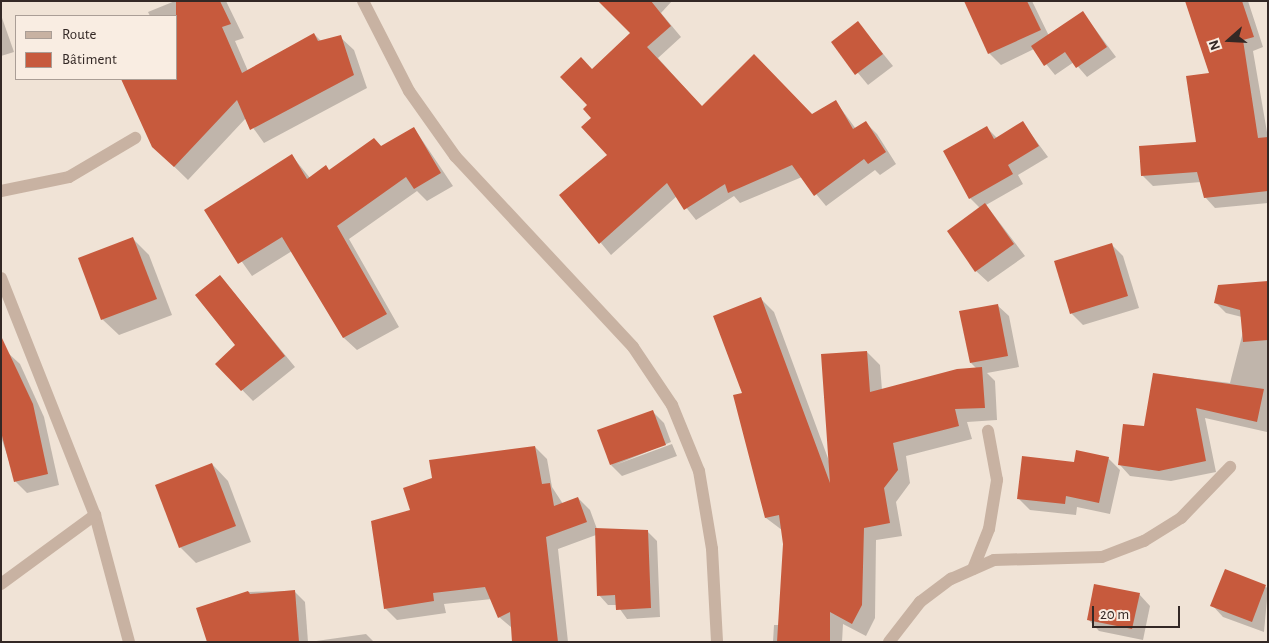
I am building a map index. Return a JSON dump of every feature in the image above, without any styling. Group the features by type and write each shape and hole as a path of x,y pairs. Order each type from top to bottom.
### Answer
{"street":[{"path":"364,1 409,92 455,156 633,347 672,406 699,471 712,549 717,642"},
{"path":"1,191 69,177 135,138"},
{"path":"1,278 95,515 129,642"},
{"path":"973,569 989,529 996,480 988,432"},
{"path":"889,642 920,602 973,569 994,560 1102,557 1144,541 1181,518 1230,467"},
{"path":"1,584 95,515"}],"building":[{"path":"176,1 220,1 231,24 222,27 242,73 314,33 318,41 341,35 354,75 250,130 237,100 174,167 152,147 121,80 178,80 178,15 176,15"},
{"path":"598,1 651,1 671,26 647,47 702,106 754,54 812,114 836,100 853,129 866,121 886,152 868,164 864,159 814,196 792,165 728,193 725,184 684,210 667,183 599,244 559,195 607,155 581,127 591,118 583,109 587,105 560,77 581,57 592,69 630,33"},
{"path":"964,1 1027,1 1041,30 988,54"},
{"path":"1185,1 1242,1 1254,37 1243,40 1258,138 1268,137 1268,191 1204,198 1197,172 1141,176 1139,146 1196,142 1186,76 1209,73"},
{"path":"1083,11 1107,47 1076,68 1065,52 1044,66 1031,46"},
{"path":"858,21 883,54 855,75 831,42"},
{"path":"1023,121 1039,146 1008,165 1013,174 969,199 943,151 987,126 994,139"},
{"path":"414,127 441,173 414,189 406,177 337,226 387,314 343,338 282,237 238,264 204,210 292,154 307,179 326,165 329,170 374,138 381,146"},
{"path":"985,203 1014,244 975,272 947,231"},
{"path":"133,237 157,299 101,320 78,258"},
{"path":"1112,243 1128,296 1070,314 1054,261"},
{"path":"220,275 285,356 241,391 215,364 235,345 195,295"},
{"path":"1268,281 1268,340 1243,342 1240,310 1214,303 1218,285"},
{"path":"761,297 830,483 821,354 867,351 870,392 957,369 982,367 985,408 955,409 959,426 893,443 898,470 884,488 890,523 864,528 862,605 852,624 830,612 830,642 777,642 783,544 779,515 765,518 733,395 742,393 713,316"},
{"path":"998,304 1008,356 970,363 959,311"},
{"path":"1,336 33,404 48,474 14,482 1,432"},
{"path":"1153,373 1264,389 1257,422 1196,408 1206,461 1159,471 1118,465 1123,424 1144,426"},
{"path":"653,410 666,445 610,465 597,430"},
{"path":"535,446 542,484 550,483 554,506 578,497 587,522 546,537 558,642 512,642 510,612 498,618 485,587 433,593 434,601 384,609 371,521 410,510 403,488 432,478 429,460"},
{"path":"1076,450 1109,457 1099,503 1066,496 1065,504 1017,499 1022,456 1074,462"},
{"path":"212,463 236,526 179,548 155,485"},
{"path":"595,528 648,530 651,608 616,610 615,595 597,596"},
{"path":"1225,569 1266,585 1252,622 1210,606"},
{"path":"1094,584 1140,593 1132,629 1087,620"},
{"path":"295,590 299,642 207,642 196,608 248,591 250,594"}]}
